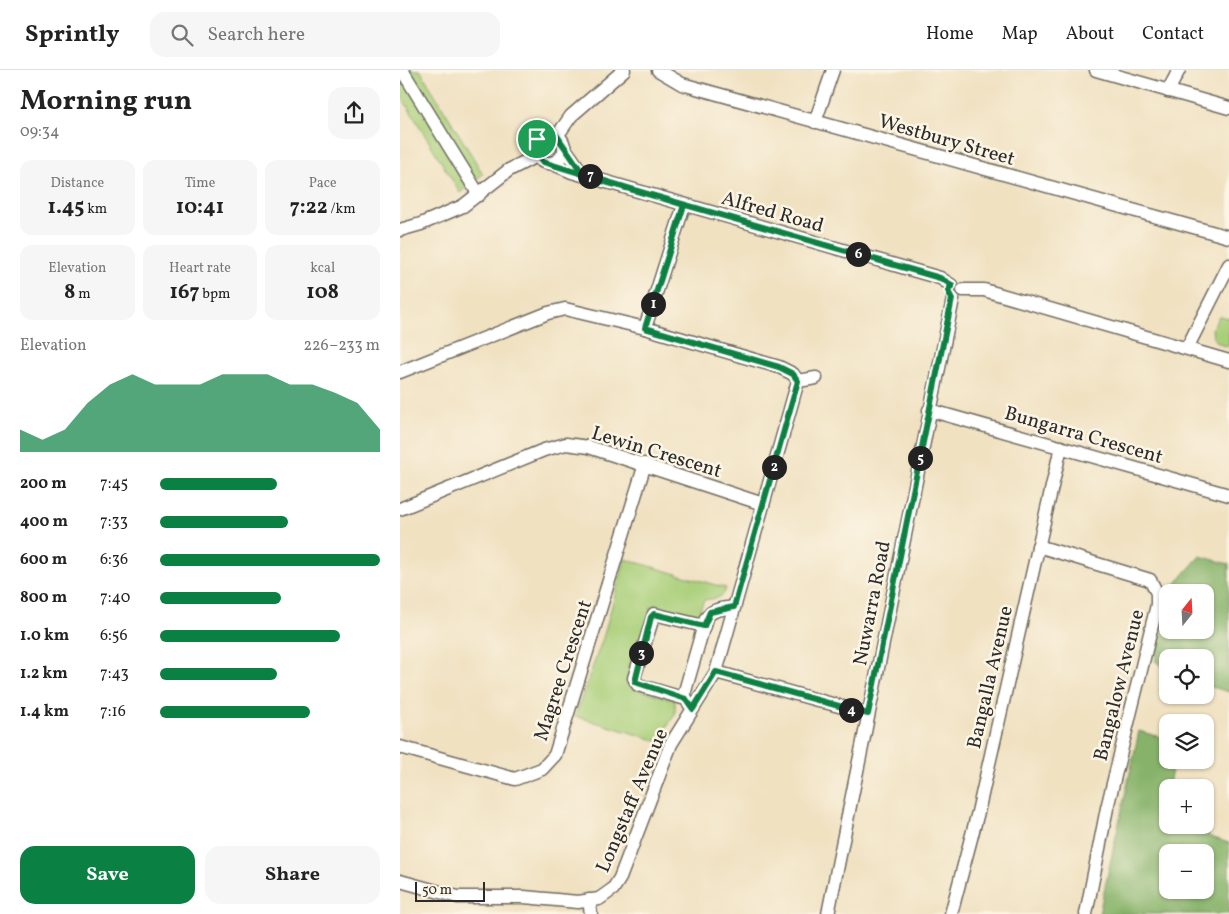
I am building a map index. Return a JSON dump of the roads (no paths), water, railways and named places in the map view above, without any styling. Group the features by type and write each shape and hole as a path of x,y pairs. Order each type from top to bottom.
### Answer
{"street":[{"path":"402,70 479,195"},
{"path":"583,174 560,141 548,133 540,136 534,148 536,156 543,162 552,163 562,156 560,141 572,116 624,70"},
{"name":"Westbury Street","path":"658,70 682,84 1229,237"},
{"path":"815,122 833,70"},
{"path":"1096,70 1229,108"},
{"path":"1168,91 1179,70"},
{"path":"400,230 443,216 479,195 509,170 536,156"},
{"name":"Alfred Road","path":"552,163 572,172 940,278 957,288 984,290 1229,361"},
{"path":"645,328 684,205"},
{"path":"1187,348 1229,265"},
{"name":"Nuwarra Road","path":"828,914 952,299 948,291 957,288"},
{"path":"400,372 548,313 566,309 645,328 779,367 793,374 798,381 816,378"},
{"name":"Longstaff Avenue","path":"400,881 458,897 589,900 599,899 613,889 620,878 671,744 690,704 716,672 798,381"},
{"name":"Bungarra Crescent","path":"929,410 1229,496"},
{"name":"Lewin Crescent","path":"400,509 544,450 566,444 589,447 645,464 763,504"},
{"name":"Bangalla Avenue","path":"951,914 978,812 1061,447"},
{"name":"Magree Crescent","path":"400,747 515,779 542,770 550,763 555,755 645,464"},
{"name":"Bangalow Avenue","path":"1038,546 1150,580 1157,593 1157,605 1107,808 1086,914"},
{"path":"690,704 684,691 710,612 734,607"},
{"path":"690,704 638,685 634,678 654,614 704,626"},
{"path":"716,672 868,714"},
{"path":"589,900 591,914"}]}
